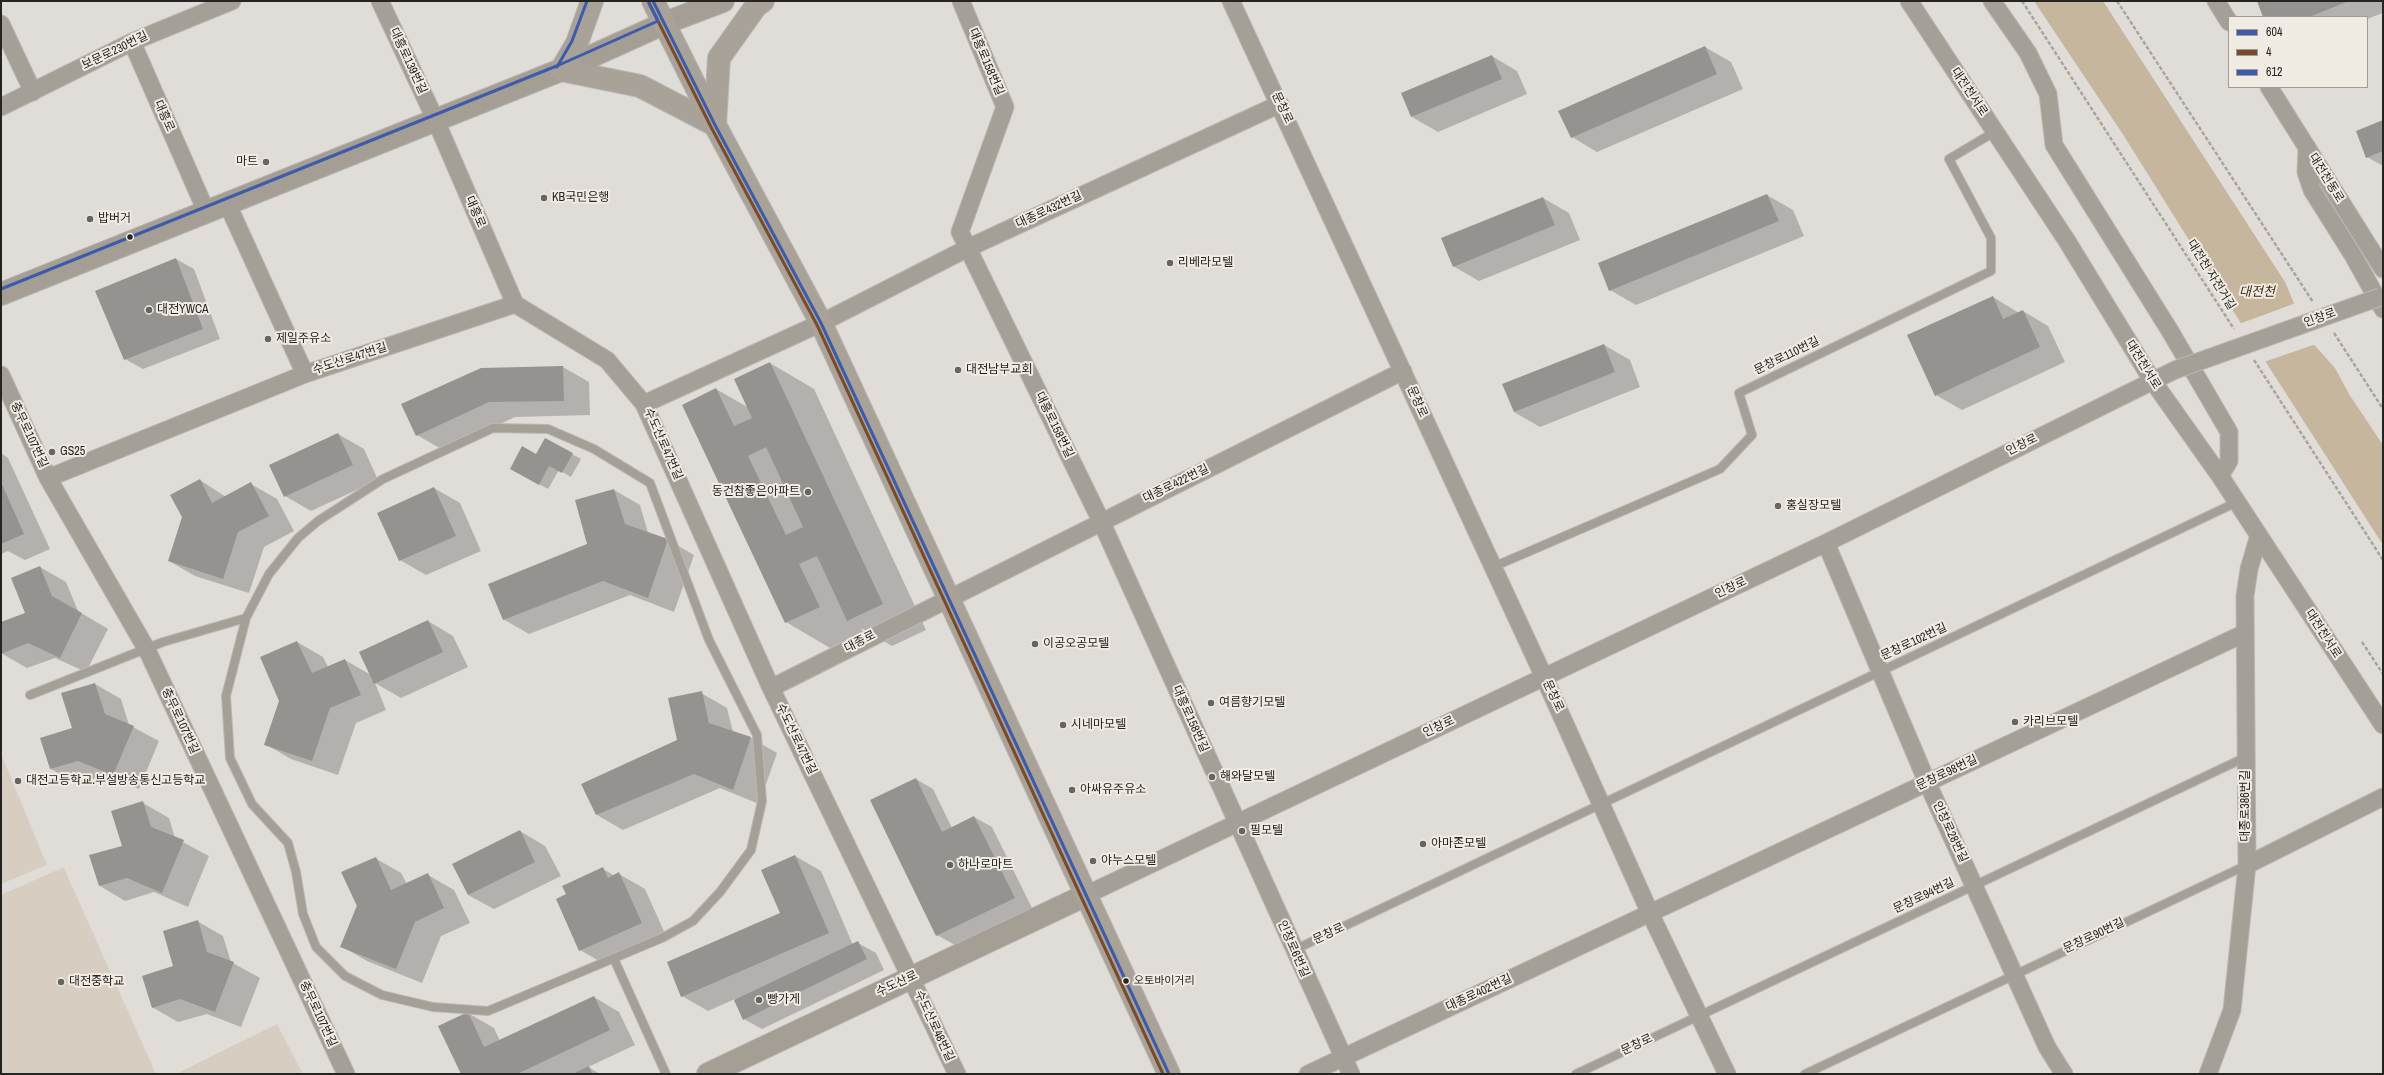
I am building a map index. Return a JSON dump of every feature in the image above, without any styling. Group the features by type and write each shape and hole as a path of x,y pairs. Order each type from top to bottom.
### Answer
{"main road":[{"path":"561,70 577,43 592,1"},
{"path":"653,1 715,125 821,323 1169,1074"},
{"path":"1,294 206,211 436,121 561,70 665,23 723,1"},
{"path":"715,125 719,58 756,6 763,1"},
{"path":"561,70 640,86 715,125"},
{"name":"수도산로","path":"708,1074 1086,895"}],"street":[{"name":"보문로230번길","path":"1,107 132,42 232,1"},
{"name":"대흥로139번길","path":"380,1 436,121"},
{"name":"대흥로158번길","path":"961,1 1005,107 960,232 1101,521 1236,823"},
{"name":"문창로","path":"1231,1 1544,677 1650,913 1727,1074"},
{"name":"대전천서로","path":"1909,1 2068,241 2152,380 2220,476 2383,725"},
{"path":"1992,1 2028,53 2048,94 2054,145 2166,324 2229,432 2229,461 2220,476"},
{"path":"2216,1 2228,20"},
{"path":"1,24 33,92"},
{"name":"대흥로","path":"132,42 206,211"},
{"name":"대전천동로","path":"2270,88 2383,269"},
{"name":"대종로432번길","path":"821,323 968,248 1280,104"},
{"name":"대흥로","path":"436,121 515,304"},
{"path":"2307,147 2306,172 2312,190 2382,301"},
{"path":"227,203 305,374"},
{"name":"인창로","path":"1086,895 1826,543 2152,380 2175,370 2382,301"},
{"name":"수도산로47번길","path":"48,478 305,374 515,304 607,360 644,404 771,688 912,978"},
{"path":"644,404 821,323"},
{"name":"대종로422번길","path":"948,597 1403,371"},
{"name":"충무로107번길","path":"1,375 48,478 147,650 346,1074"},
{"name":"대종로386번길","path":"2208,1074 2232,1010 2247,864 2245,596 2249,569 2258,535"},
{"name":"인창로28번길","path":"1826,543 1927,782 2015,973 2047,1048 2064,1074"},
{"name":"대종로","path":"771,688 948,597"},
{"name":"문창로98번길","path":"1650,913 2245,633"},
{"name":"문창로90번길","path":"2247,864 2383,797"},
{"name":"인창로6번길","path":"1236,823 1342,1058 1351,1074"},
{"name":"대종로402번길","path":"1308,1074 1650,913"},
{"name":"수도산로48번길","path":"912,978 957,1074"}],"lane":[{"name":"문창로110번길","path":"1493,567 1720,469 1752,435 1739,393 1991,271 1991,238 1949,158 1996,131"},
{"path":"493,428 548,429 594,449 650,483 709,640 757,735 762,802 751,850 720,892 693,921 662,938 614,959 488,1011 434,1006 382,995 345,976 316,947 303,914 296,872 288,843 252,804 230,758 226,696 246,618 269,574 298,538 318,521 383,479 493,428"},
{"name":"문창로102번길","path":"1602,804 2237,502"},
{"path":"30,695 147,650 163,642 246,618"},
{"name":"문창로94번길","path":"1699,1016 2246,757"},
{"name":"문창로","path":"1294,950 1602,804"},
{"name":"문창로90번길","path":"1805,1074 2247,864"},
{"path":"614,959 666,1074"},
{"name":"문창로","path":"1576,1074 1699,1016"}],"path":[{"name":"대전천 자전거길","path":"2022,1 2236,332"},
{"path":"2117,1 2316,306"},
{"path":"2332,330 2383,409"},
{"path":"2254,359 2383,560"},
{"path":"2362,642 2383,674"}],"shaded area":[{"path":"1,754 47,865 1,884"},
{"name":"대전중학교","path":"64,867 156,1074 1,1074 1,895"},
{"path":"277,1024 303,1074 176,1074"}],"water":[{"name":"대전천","path":"2034,1 2103,1 2285,282 2309,339 2335,368 2349,394 2383,445 2383,545 2237,317 2124,136"}],"pier":[{"path":"2296,303 2301,320 2316,344 2264,362 2239,324"}],"building":[{"path":"2257,1 2349,1 2312,16 2263,16"},
{"path":"1705,46 1717,74 1571,138 1558,111"},
{"path":"1492,55 1502,79 1411,117 1401,93"},
{"path":"2383,120 2383,151 2366,158 2356,131"},
{"path":"1767,194 1779,221 1609,291 1598,263"},
{"path":"1543,197 1555,225 1453,267 1441,238"},
{"name":"대전YWCA","path":"176,258 203,329 124,360 95,291"},
{"path":"1993,296 2003,319 2023,310 2040,347 1935,396 1907,335"},
{"path":"1604,344 1615,372 1514,412 1502,384"},
{"name":"동건참좋은아파트","path":"770,362 883,604 847,621 817,556 799,564 820,607 785,623 682,405 716,388 734,426 752,418 734,379","holes":["766,447 803,527 786,535 748,456"]},
{"path":"563,366 564,401 489,402 416,436 401,404 481,368"},
{"path":"338,433 353,465 284,497 269,465"},
{"path":"545,438 573,453 562,473 549,466 539,485 510,469 522,446 536,454"},
{"path":"200,479 212,503 251,482 269,516 238,532 223,579 168,561 182,517 170,495"},
{"path":"1,482 24,534 1,544"},
{"path":"434,487 456,536 399,561 377,513"},
{"path":"614,489 625,524 668,539 648,598 603,581 503,620 488,584 587,544 575,500"},
{"path":"40,566 52,596 82,613 60,658 28,643 1,654 1,622 25,613 11,578"},
{"path":"428,620 443,652 374,684 359,652"},
{"path":"297,641 312,673 345,659 361,695 330,708 312,761 264,745 279,701 260,657"},
{"path":"95,683 105,714 134,726 113,775 78,761 50,769 40,738 72,728 61,693"},
{"path":"702,691 709,723 751,737 733,790 694,774 596,815 581,784 677,740 668,698"},
{"name":"하나로마트","path":"916,778 942,832 974,816 1015,898 936,936 870,800"},
{"path":"143,801 151,827 184,840 162,893 127,878 99,886 89,855 122,846 111,811"},
{"path":"520,830 535,862 468,895 452,864"},
{"path":"795,855 829,933 681,997 667,962 780,913 761,870"},
{"path":"376,857 391,890 428,873 444,908 415,922 396,969 340,947 357,906 341,872"},
{"path":"603,867 608,878 619,872 642,923 579,951 556,899 566,894 562,886"},
{"path":"198,920 207,952 234,962 215,1012 180,999 152,1008 142,976 173,966 163,931"},
{"path":"858,941 867,959 743,1020 734,1000"},
{"path":"594,996 610,1030 517,1074 461,1074 438,1026 468,1012 484,1047"},
{"path":"589,1066 592,1074 573,1074"}],"transit line":[{"name":"612","path":"557,67 572,41 587,1"},
{"name":"604","path":"653,1 715,125 821,323 1169,1074"},
{"name":"4","path":"649,3 711,127 817,325 1163,1074"},
{"name":"612","path":"1,289 559,65 658,21 649,3"}],"place":[{"name":"마트","path":"266,162"},
{"name":"KB국민은행","path":"544,198"},
{"name":"밥버거","path":"90,219"},
{"name":"리베라모텔","path":"1170,263"},
{"name":"대전YWCA","path":"149,310"},
{"name":"제일주유소","path":"268,339"},
{"name":"대전남부교회","path":"958,370"},
{"name":"GS25","path":"52,452"},
{"name":"동건참좋은아파트","path":"808,492"},
{"name":"홍실장모텔","path":"1778,506"},
{"name":"이공오공모텔","path":"1035,644"},
{"name":"여름향기모텔","path":"1211,703"},
{"name":"카리브모텔","path":"2015,722"},
{"name":"시네마모텔","path":"1063,725"},
{"name":"해와달모텔","path":"1212,777"},
{"name":"대전고등학교.부설방송통신고등학교","path":"18,781"},
{"name":"아싸유주유소","path":"1072,790"},
{"name":"필모텔","path":"1242,831"},
{"name":"아마존모텔","path":"1423,844"},
{"name":"야누스모텔","path":"1093,861"},
{"name":"하나로마트","path":"950,865"},
{"name":"오토바이거리","path":"1126,981"},
{"name":"대전중학교","path":"61,982"},
{"name":"빵가게","path":"759,1000"}]}
